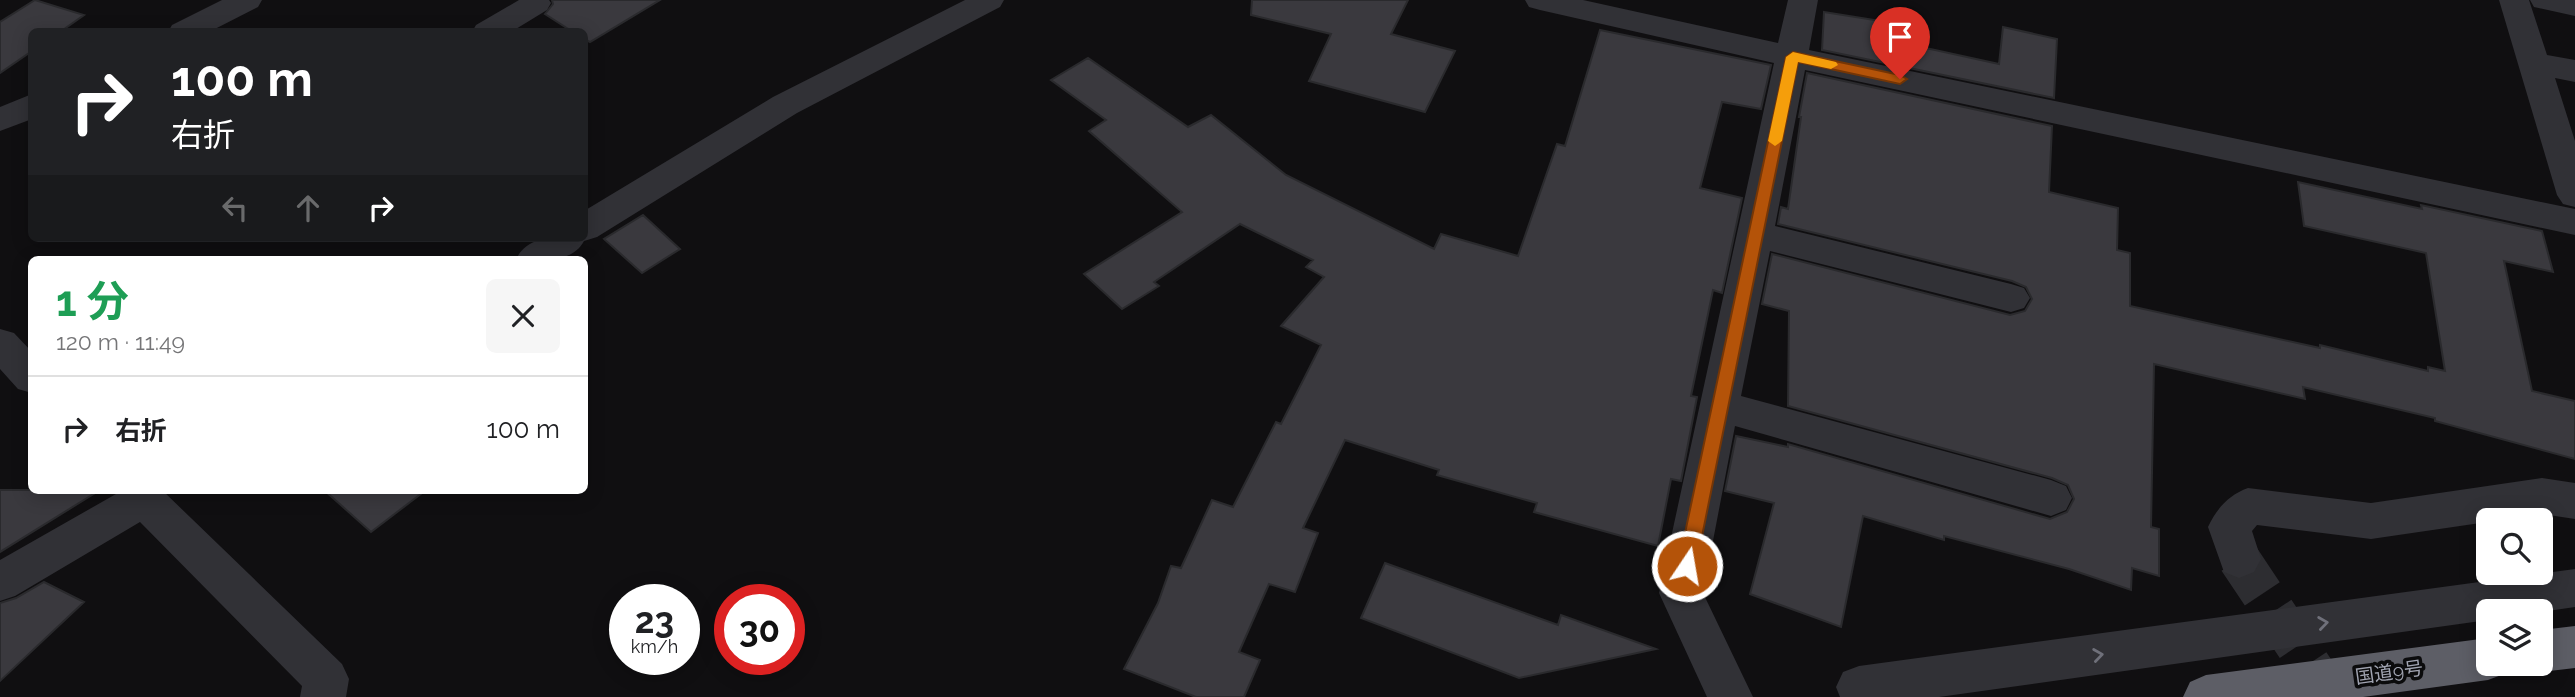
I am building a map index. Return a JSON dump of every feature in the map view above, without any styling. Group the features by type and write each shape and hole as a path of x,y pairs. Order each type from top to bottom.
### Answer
{"highway":[{"path":"2553,650 2575,647"},
{"name":"国道9号","path":"2206,697 2476,661"}],"street":[{"path":"191,28 247,0"},
{"path":"588,226 785,105 989,0"},
{"path":"1540,0 1793,57 2575,222"},
{"path":"1730,697 1681,593 1803,0"},
{"path":"2514,0 2534,63 2566,140 2575,195"},
{"path":"2545,0 2575,6"},
{"path":"494,28 536,3"},
{"path":"2534,63 2575,71"},
{"path":"0,120 28,107"},
{"path":"1756,234 2011,298"},
{"path":"539,256 562,242"},
{"path":"0,344 28,374"},
{"path":"1720,406 2051,498"},
{"path":"0,582 144,494"},
{"path":"147,494 326,678 323,697"},
{"path":"2239,559 2229,527 2248,506 2371,521 2542,496 2575,501"},
{"path":"1859,687 2018,680 2575,589"}],"building":[{"path":"35,0 84,15 66,28 28,28 28,54 0,73 0,22"},
{"path":"552,0 660,0 590,42 588,28 567,28 545,14 553,4"},
{"path":"1252,0 1408,0 1391,34 1455,51 1425,112 1309,81 1331,34 1251,15"},
{"path":"1824,12 1881,21 1880,38 1999,64 2003,27 2057,39 2054,98 1822,50"},
{"path":"1600,30 1771,65 1761,109 1722,102 1700,188 1742,198 1722,293 1713,290 1691,396 1697,397 1681,481 1671,479 1658,546 1534,512 1537,503 1437,475 1439,470 1345,440 1303,528 1318,533 1295,592 1269,584 1239,652 1260,660 1244,697 1196,697 1124,669 1158,603 1171,566 1181,568 1212,500 1233,507 1276,422 1281,424 1321,345 1281,326 1324,277 1306,267 1313,260 1240,224 1154,282 1159,286 1122,309 1084,274 1182,212 1089,131 1106,120 1051,80 1088,58 1188,127 1211,115 1286,175 1434,249 1441,234 1518,256 1557,144 1565,146"},
{"path":"1807,73 2052,126 2049,192 2118,208 2117,250 2130,253 2130,306 2320,348 2320,345 2428,371 2428,367 2445,371 2426,253 2304,226 2298,182 2542,231 2553,272 2504,261 2532,391 2575,401 2575,459 2435,421 2435,418 2303,387 2305,399 2154,364 2151,527 2159,529 2159,576 2132,568 2131,590 2069,569 1944,536 1944,540 1863,516 1841,627 1750,594 1774,503 1725,491 1736,436 1788,447 1788,444 2050,519 2067,512 2074,499 2068,485 2052,478 1788,406 1789,311 1762,304 1772,254 2010,315 2025,311 2032,299 2026,287 2012,281 1778,224 1781,207 1788,209"},
{"path":"643,215 680,249 642,273 604,239"},
{"path":"0,490 28,490 28,494 94,494 0,552"},
{"path":"328,494 421,494 371,532"},
{"path":"1385,563 1558,625 1561,615 1656,649 1519,678 1361,618"},
{"path":"44,582 84,602 0,681 0,603 16,598"}],"tunnel":[{"path":"2239,559 2331,697"}],"slow traffic":[{"path":"1775,141 1793,57 1831,65"}],"route":[{"path":"1687,566 1793,57 1900,79"}]}
